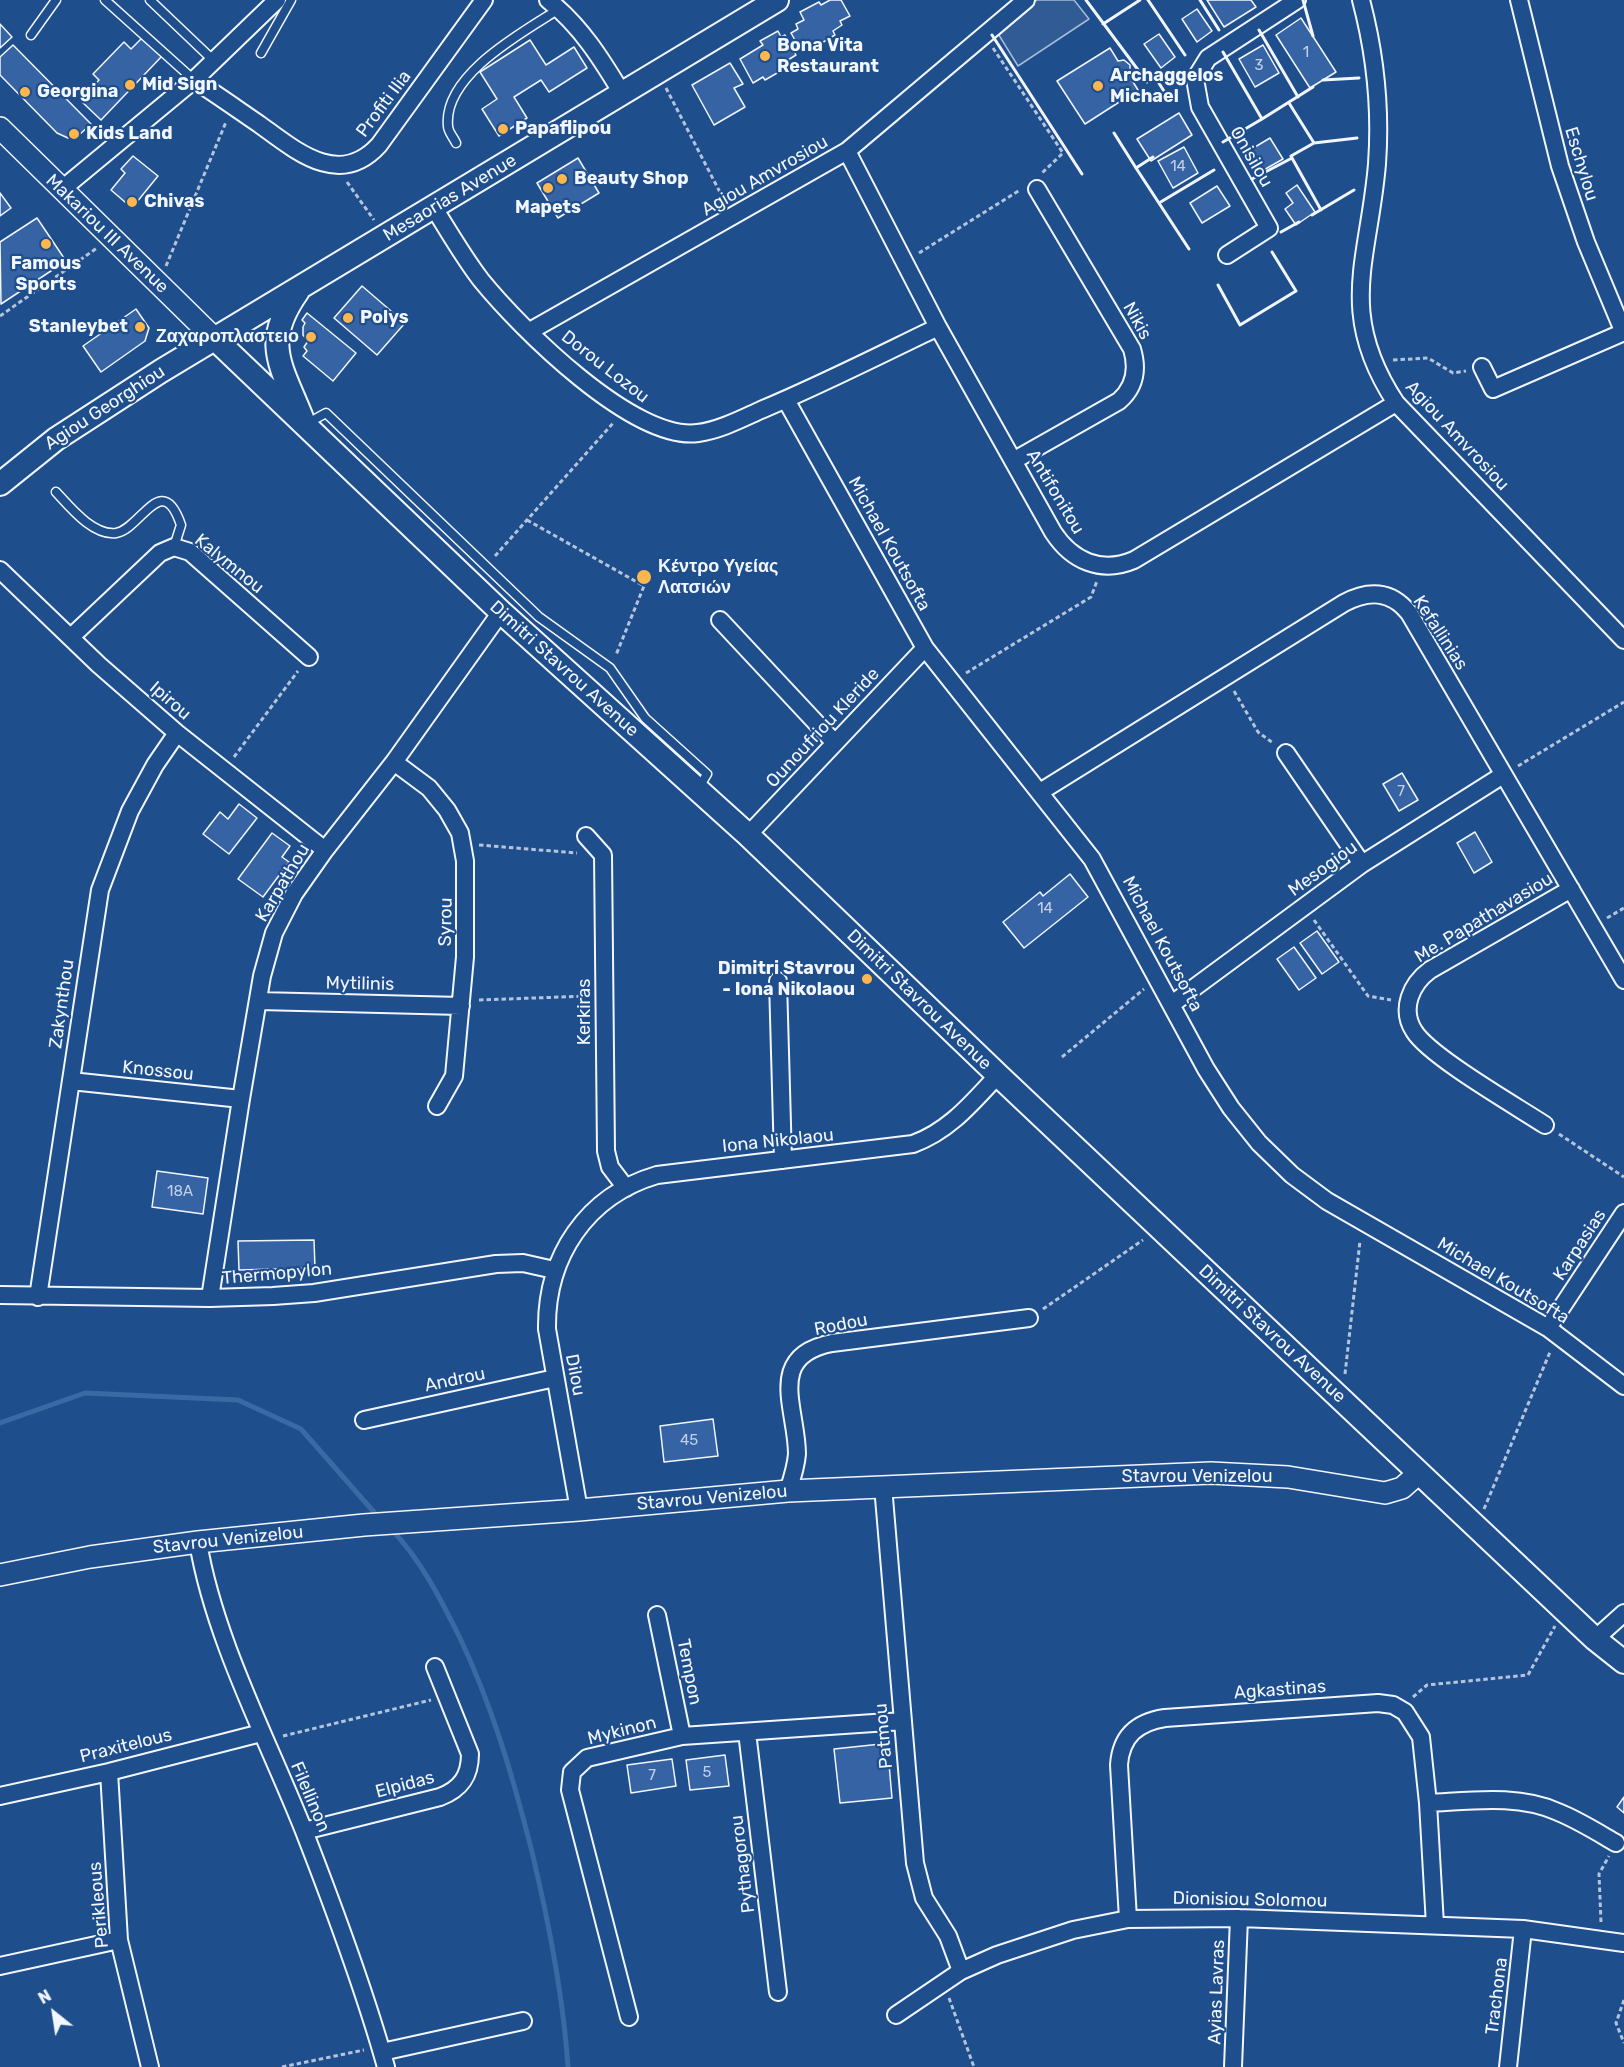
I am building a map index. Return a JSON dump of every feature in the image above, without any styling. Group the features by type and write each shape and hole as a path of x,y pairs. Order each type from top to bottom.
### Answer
{"main road":[{"name":"Mesaorias Avenue","path":"214,338 623,95 777,0"},
{"path":"301,287 283,314 277,334 281,363 305,425"},
{"name":"Dimitri Stavrou Avenue","path":"214,338 501,612 748,835 998,1076 1594,1639 1624,1662"},
{"name":"Agiou Georghiou","path":"0,484 56,439 214,338"}],"street":[{"name":"Profiti Ilia","path":"335,165 358,161 379,145 484,0"},
{"name":"Agiou Amvrosiou","path":"530,332 847,151 1026,0"},
{"name":"Onisilou","path":"1227,255 1269,228 1200,107 1195,79 1208,58 1297,0"},
{"name":"Agiou Amvrosiou","path":"1361,0 1372,53 1377,102 1377,162 1361,260 1360,293 1365,335 1373,362 1396,403 1624,640"},
{"name":"Eschylou","path":"1519,0 1560,166 1586,242 1624,333"},
{"path":"61,190 194,80 236,37 279,1"},
{"path":"554,4 588,40 623,95"},
{"path":"194,80 304,155 335,165"},
{"name":"Makariou III Avenue","path":"0,128 214,338"},
{"name":"Antifonitou","path":"847,151 938,327 1060,543 1075,556 1102,566 1126,564 1143,556 1396,403"},
{"name":"Nikis","path":"1013,460 1119,401 1129,390 1136,370 1132,349 1033,187"},
{"name":"Dorou Lozou","path":"434,208 481,280 530,332 577,374 625,410 662,429 696,434 719,428 786,400 938,327"},
{"path":"1482,367 1493,389 1624,333"},
{"name":"Michael Koutsofta","path":"786,400 925,648 1092,859 1220,1091 1259,1143 1307,1187 1553,1331 1624,1386"},
{"name":"Kalymnou","path":"71,637 160,553 174,547 190,552 309,657"},
{"name":"Ipirou","path":"0,570 177,733 325,850"},
{"name":"Kefallinias","path":"1040,792 1352,599 1367,593 1382,594 1397,601 1409,613 1624,980"},
{"name":"Karpathou","path":"210,1299 241,1099 274,933 294,894 325,850 394,762 501,612"},
{"path":"720,620 835,743"},
{"name":"Ounoufriou Kleride","path":"748,835 925,648"},
{"name":"Zakynthou","path":"38,1297 92,929 105,872 139,793 177,733"},
{"path":"1286,753 1362,864"},
{"name":"Syrou","path":"394,762 438,798 454,822 463,844 466,875 462,1003 454,1076 437,1106"},
{"name":"Mesogiou","path":"1172,1004 1362,864 1503,775"},
{"path":"586,836 603,855"},
{"name":"Kerkiras","path":"603,855 605,1142 610,1167 626,1188"},
{"name":"Me. Papathavasiou","path":"1408,1003 1414,985 1430,970 1571,889"},
{"path":"778,981 783,1160"},
{"name":"Mytilinis","path":"259,1001 462,1003"},
{"path":"1408,1003 1410,1023 1427,1046 1545,1125"},
{"name":"Iona Nikolaou","path":"564,1248 596,1211 626,1188 647,1178 669,1173 893,1149 924,1140 954,1121 998,1076"},
{"name":"Knossou","path":"71,1081 241,1099"},
{"name":"Karpasias","path":"1553,1331 1624,1213"},
{"name":"Dilou","path":"564,1248 554,1270 548,1293 547,1315 555,1378 579,1510"},
{"name":"Thermopylon","path":"0,1295 210,1299 315,1293 496,1264 523,1263 554,1270"},
{"name":"Rodou","path":"788,1491 797,1455 789,1385 792,1369 801,1356 814,1348 832,1343 1029,1318"},
{"name":"Androu","path":"364,1420 555,1378"},
{"name":"Stavrou Venizelou","path":"0,1575 90,1557 198,1542 364,1525 579,1510 788,1491 1211,1473 1288,1477 1385,1493 1402,1488 1419,1473"},
{"name":"Patmou","path":"883,1486 917,1877 924,1898 948,1936 961,1971"},
{"name":"Filellinon","path":"198,1542 209,1591 263,1737 304,1832 383,2055"},
{"path":"1594,1639 1624,1613"},
{"name":"Tempon","path":"657,1615 682,1736"},
{"name":"Elpidas","path":"304,1832 440,1797 458,1788 468,1774 470,1754 435,1667"},
{"name":"Agkastinas","path":"1128,1919 1119,1765 1122,1746 1137,1727 1149,1721 1177,1717 1378,1702 1400,1708"},
{"path":"1400,1708 1411,1718 1421,1737 1428,1803 1435,1925"},
{"name":"Mykinon","path":"629,2017 573,1801 570,1779 577,1764 587,1758 682,1736 903,1721"},
{"name":"Pythagorou","path":"747,1732 778,1992"},
{"name":"Praxitelous","path":"0,1796 263,1737"},
{"name":"Perikleous","path":"109,1772 119,1940 150,2067"},
{"path":"1428,1803 1507,1800 1533,1804 1559,1812 1616,1843"},
{"name":"Dionisiou Solomou","path":"896,2015 961,1971 1058,1934 1128,1919 1239,1918 1523,1929 1624,1943"},
{"name":"Ayias Lavras","path":"1233,2067 1239,1918"},
{"name":"Trachona","path":"1508,2067 1523,1929"},
{"path":"0,1966 119,1940"},
{"path":"383,2055 523,2021"}],"lane":[{"path":"31,35 56,0"},
{"path":"105,0 194,80"},
{"path":"150,0 215,61"},
{"path":"261,53 279,1"},
{"path":"456,143 448,128 451,105 466,78 554,4"},
{"path":"305,425 326,413 539,617 610,668 645,718 707,774 698,790"},
{"path":"56,492 78,515 97,528 114,533 123,531 157,502 165,502 173,506 181,525 174,547"}],"path":[{"path":"904,261 1033,187 1063,153 986,36"},
{"path":"659,73 733,218"},
{"path":"158,284 233,106"},
{"path":"335,165 386,237"},
{"path":"0,316 111,238"},
{"path":"1373,362 1428,358 1453,373 1482,367"},
{"path":"486,566 625,410"},
{"path":"527,520 644,586 610,668"},
{"path":"951,682 1091,597 1102,566"},
{"path":"225,771 309,657"},
{"path":"1225,677 1258,732 1286,753"},
{"path":"1503,775 1624,702"},
{"path":"463,844 603,855"},
{"path":"1305,906 1368,996 1408,1003"},
{"path":"1062,1058 1158,978"},
{"path":"462,1003 604,996"},
{"path":"1545,1125 1624,1177"},
{"path":"1342,1400 1362,1221"},
{"path":"1029,1318 1160,1228"},
{"path":"1476,1527 1553,1331"},
{"path":"1400,1708 1427,1685 1528,1675 1564,1610"},
{"path":"263,1737 447,1696"},
{"path":"1602,1939 1599,1874 1616,1843"},
{"path":"961,1971 949,1997 974,2067"},
{"path":"1624,2000 1616,2023 1624,2043"},
{"path":"282,2067 383,2055"}],"shaded area":[{"name":"Archaggelos Michael","path":"1037,0 1074,0 1089,19 1018,66 997,32"}],"building":[{"path":"830,0 841,0 850,16 840,21 842,25 833,31 835,35 815,47 812,42 800,49 791,33 798,29 796,24 804,20 800,12 819,2 821,5"},
{"path":"1207,0 1251,0 1256,7 1224,27"},
{"path":"1197,9 1212,31 1197,42 1182,19"},
{"path":"1301,18 1336,72 1310,88 1276,35"},
{"path":"0,24 12,37 0,48"},
{"path":"778,31 781,37 785,35 796,55 788,60 791,65 765,80 763,77 753,83 740,59 763,45 760,41"},
{"path":"1159,34 1175,57 1161,68 1144,44"},
{"path":"144,36 164,54 101,120 80,100 99,80 93,74 124,42 131,49"},
{"path":"530,40 546,65 574,47 587,68 549,92 541,80 514,97 527,118 499,136 482,109 497,99 480,72"},
{"path":"13,45 91,124 79,135 68,138 57,133 0,75 0,57"},
{"path":"1263,45 1279,73 1255,87 1239,59"},
{"name":"Archaggelos Michael","path":"1110,48 1118,61 1124,60 1130,65 1130,77 1138,90 1085,124 1057,81"},
{"path":"730,63 743,84 734,88 745,107 714,125 692,85"},
{"path":"1179,113 1192,135 1151,161 1137,139"},
{"path":"1270,138 1283,159 1262,171 1250,150"},
{"path":"1184,147 1198,173 1173,188 1158,161"},
{"path":"133,156 158,176 132,208 111,190 125,173 121,169"},
{"path":"578,158 599,193 558,218 537,183"},
{"path":"1297,185 1315,212 1296,225 1285,209 1293,203 1286,193"},
{"path":"1217,186 1230,206 1202,223 1190,203"},
{"path":"0,193 11,208 0,216"},
{"path":"37,218 66,261 1,304 0,242"},
{"path":"362,286 405,323 377,355 334,318"},
{"path":"136,309 149,328 145,341 101,372 83,346"},
{"path":"307,313 356,353 333,381 303,356 307,351 304,347 308,341 303,335 305,323 302,320"},
{"path":"1402,773 1418,800 1399,811 1383,784"},
{"path":"239,804 257,818 229,854 203,834 220,812 228,819"},
{"path":"1475,832 1492,862 1474,873 1457,843"},
{"path":"272,833 290,846 282,857 289,862 263,897 238,879"},
{"path":"1070,874 1088,897 1024,948 1003,922 1040,892 1043,896"},
{"path":"1317,931 1339,962 1322,974 1300,943"},
{"path":"1294,947 1316,978 1299,990 1277,959"},
{"path":"157,1171 208,1178 203,1214 152,1207"},
{"path":"314,1240 315,1268 239,1270 238,1241"},
{"path":"713,1419 718,1456 664,1462 660,1426"},
{"path":"881,1744 883,1765 889,1764 892,1798 840,1803 834,1749"},
{"path":"725,1755 729,1786 690,1790 686,1760"},
{"path":"672,1759 676,1786 631,1793 627,1765"},
{"path":"1624,1797 1624,1813 1617,1807"}],"waterway":[{"path":"0,1423 85,1393 238,1400 301,1429 380,1519"},
{"path":"391,1529 421,1566 445,1608 482,1688 501,1742 525,1824 544,1905 559,1985 568,2067"}],"wall":[{"path":"1086,0 1147,82 1155,77 1169,99"},
{"path":"1103,24 1140,0"},
{"path":"1148,0 1185,55"},
{"path":"1200,0 1219,30"},
{"path":"1303,0 1313,36"},
{"path":"1259,30 1298,97"},
{"path":"992,35 1082,174"},
{"path":"1223,52 1262,119 1223,142"},
{"path":"1323,80 1359,78"},
{"path":"1262,119 1313,87"},
{"path":"1252,179 1292,158 1291,156 1314,143 1289,103"},
{"path":"1114,133 1136,168"},
{"path":"1314,143 1357,138"},
{"path":"1153,157 1136,168 1189,249"},
{"path":"1292,158 1321,210"},
{"path":"1159,203 1214,170"},
{"path":"1312,215 1354,190"},
{"path":"1281,232 1299,222"},
{"path":"1218,285 1240,325 1296,291 1272,252"}],"place":[{"name":"Bona Vita Restaurant","path":"765,56"},
{"name":"Mid Sign","path":"130,85"},
{"name":"Archaggelos Michael","path":"1098,86"},
{"name":"Georgina","path":"25,92"},
{"name":"Papaflipou","path":"503,129"},
{"name":"Kids Land","path":"74,134"},
{"name":"Beauty Shop","path":"562,179"},
{"name":"Mapets","path":"548,188"},
{"name":"Chivas","path":"132,202"},
{"name":"Famous Sports","path":"46,244"},
{"name":"Polys","path":"348,318"},
{"name":"Stanleybet","path":"140,327"},
{"name":"Ζαχαροπλαστειο","path":"311,337"},
{"name":"Κέντρο Υγείας Λατσιών","path":"644,577"},
{"name":"Dimitri Stavrou - Iona Nikolaou","path":"867,979"}]}
